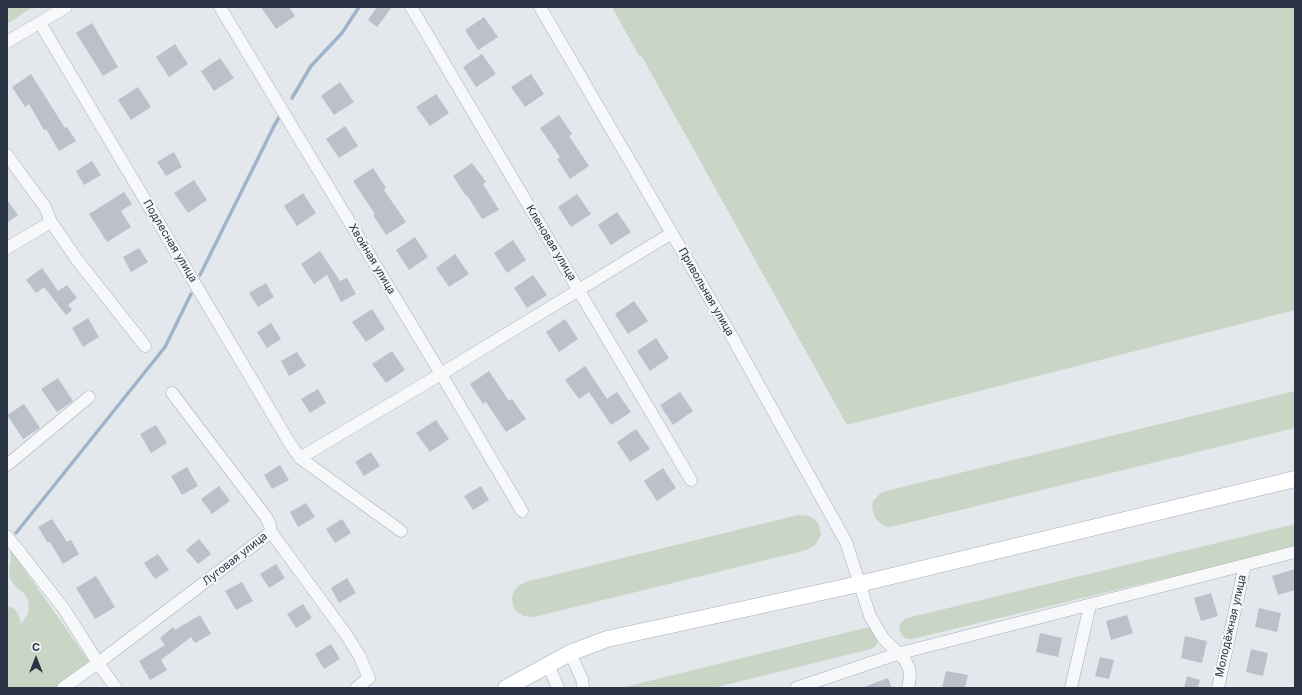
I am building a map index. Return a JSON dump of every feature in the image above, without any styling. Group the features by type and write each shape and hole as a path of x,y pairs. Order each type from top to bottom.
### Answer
{"street":[{"path":"7,42 66,7"},
{"name":"Хвойная улица","path":"220,7 441,374 522,512"},
{"name":"Кленовая улица","path":"410,7 691,480"},
{"name":"Привольная улица","path":"540,7 731,335 846,542 870,616 883,638 897,654 905,660 909,668 910,677 908,688"},
{"name":"Подлесная улица","path":"40,23 285,436 300,458 401,531"},
{"path":"7,155 45,207 51,222 78,261 145,346"},
{"path":"7,248 51,222"},
{"path":"300,458 672,233"},
{"name":"Луговая улица","path":"63,688 270,532 270,525 266,516 172,393"},
{"path":"7,465 89,397"},
{"path":"506,688 549,666 570,653 607,639 859,584 1295,479"},
{"path":"270,532 345,633 359,655 369,678 356,688"},
{"path":"7,536 64,609 98,663 116,688"},
{"path":"796,688 897,654 1295,552"},
{"name":"Молодёжная улица","path":"1218,688 1245,565"},
{"path":"1071,688 1090,605"},
{"path":"570,653 582,679 583,688"},
{"path":"549,666 558,688"}],"green space":[{"path":"7,7 33,7 7,24"},
{"path":"612,7 1295,7 1295,310 847,425 641,55 639,56"},
{"path":"1295,391 1295,428 895,526 889,527 883,525 875,518 872,507 873,501 881,493 886,491"},
{"path":"798,515 809,516 814,519 818,523 821,534 816,544 807,550 534,617 523,616 514,609 512,598 513,593 516,588 525,582"},
{"path":"1295,524 1295,547 912,639 906,639 901,634 899,628 902,621 907,618"},
{"path":"10,549 93,667 61,688 7,688 7,606 15,609 21,624 28,614 29,603 25,594 17,588 10,579"},
{"path":"865,628 872,628 879,639 876,646 871,649 713,688 620,688"}],"building":[{"path":"261,7 289,7 295,16 276,29"},
{"path":"377,7 392,7 377,27 368,20"},
{"path":"484,17 498,37 478,50 465,30"},
{"path":"92,23 118,67 103,76 76,33"},
{"path":"175,44 188,64 169,77 156,57"},
{"path":"482,54 496,74 476,87 463,67"},
{"path":"220,58 234,78 214,91 201,71"},
{"path":"31,74 65,128 67,127 76,141 59,151 46,129 44,130 29,104 25,107 12,87"},
{"path":"531,74 544,94 525,107 511,87"},
{"path":"340,82 354,102 334,115 321,96"},
{"path":"138,87 151,107 131,120 118,100"},
{"path":"436,94 449,113 430,126 416,107"},
{"path":"559,115 572,134 569,136 589,166 570,179 557,159 560,157 540,128"},
{"path":"345,126 358,146 339,158 326,139"},
{"path":"174,152 182,167 166,176 157,162"},
{"path":"92,161 101,175 84,185 76,171"},
{"path":"472,163 486,182 483,184 499,210 482,219 453,176"},
{"path":"373,168 386,188 384,190 406,222 386,235 373,215 375,214 353,181"},
{"path":"194,180 207,200 188,213 174,193"},
{"path":"124,192 132,204 121,211 131,227 107,242 89,214"},
{"path":"303,193 316,213 297,226 284,206"},
{"path":"577,194 591,214 571,227 558,207"},
{"path":"7,200 18,215 7,223"},
{"path":"617,212 631,232 611,245 598,225"},
{"path":"415,237 428,257 409,270 396,250"},
{"path":"513,240 526,260 507,273 494,253"},
{"path":"139,248 148,262 131,272 123,257"},
{"path":"320,251 340,281 347,278 356,294 341,302 327,275 314,284 301,264"},
{"path":"455,254 469,274 449,287 436,268"},
{"path":"42,268 58,291 67,285 77,298 68,305 72,310 66,315 44,287 36,293 26,280"},
{"path":"533,275 547,295 527,308 514,288"},
{"path":"266,283 274,297 258,307 249,293"},
{"path":"634,301 648,321 628,334 615,314"},
{"path":"372,309 385,329 366,342 352,322"},
{"path":"88,318 99,337 83,347 72,328"},
{"path":"565,319 578,339 559,352 546,332"},
{"path":"271,323 281,339 267,348 257,332"},
{"path":"656,338 669,358 650,371 637,351"},
{"path":"392,351 405,370 386,383 372,364"},
{"path":"297,352 306,366 289,376 281,361"},
{"path":"585,366 607,399 617,392 631,412 611,425 589,392 579,399 565,380"},
{"path":"489,371 509,401 512,399 526,419 506,432 486,402 483,404 470,384"},
{"path":"58,378 73,401 57,412 41,389"},
{"path":"318,389 326,403 310,413 301,399"},
{"path":"680,392 693,411 673,425 660,405"},
{"path":"24,404 40,428 23,439 7,415"},
{"path":"436,420 449,439 430,452 416,433"},
{"path":"156,425 167,443 151,453 140,434"},
{"path":"636,429 650,449 630,462 617,442"},
{"path":"371,452 380,466 364,476 355,462"},
{"path":"280,465 289,480 272,489 264,475"},
{"path":"187,467 198,486 182,495 171,476"},
{"path":"663,468 676,488 657,501 644,481"},
{"path":"219,486 230,501 212,514 201,499"},
{"path":"481,486 489,500 473,510 464,496"},
{"path":"306,503 315,517 298,527 290,512"},
{"path":"52,519 67,542 71,540 79,554 63,564 50,542 48,543 38,527"},
{"path":"342,519 351,533 335,543 326,529"},
{"path":"199,539 211,554 198,564 186,550"},
{"path":"158,554 169,570 155,579 144,563"},
{"path":"276,564 285,578 269,588 260,574"},
{"path":"1295,569 1295,590 1278,595 1272,576"},
{"path":"96,576 115,607 95,619 76,588"},
{"path":"347,578 356,593 339,603 331,588"},
{"path":"242,582 253,601 236,610 225,591"},
{"path":"1211,593 1218,616 1201,621 1194,598"},
{"path":"303,604 312,618 296,628 287,614"},
{"path":"1259,608 1281,613 1277,632 1255,627"},
{"path":"200,615 211,634 195,643 191,637 161,660 167,670 150,680 139,661 165,645 160,638 173,627 175,630"},
{"path":"1127,615 1133,633 1111,640 1106,621"},
{"path":"1040,633 1062,638 1058,657 1036,652"},
{"path":"1185,636 1207,641 1202,663 1181,658"},
{"path":"331,644 340,659 324,669 315,654"},
{"path":"1251,649 1268,653 1263,676 1246,672"},
{"path":"1100,657 1114,660 1109,679 1095,676"},
{"path":"946,671 968,675 965,688 942,688"},
{"path":"1187,676 1200,680 1198,688 1184,688"},
{"path":"888,678 892,688 864,688 864,687"}],"waterway":[{"path":"292,98 311,66 342,33 359,7"},
{"path":"200,275 281,114"},
{"path":"16,533 165,347 191,294"}]}
